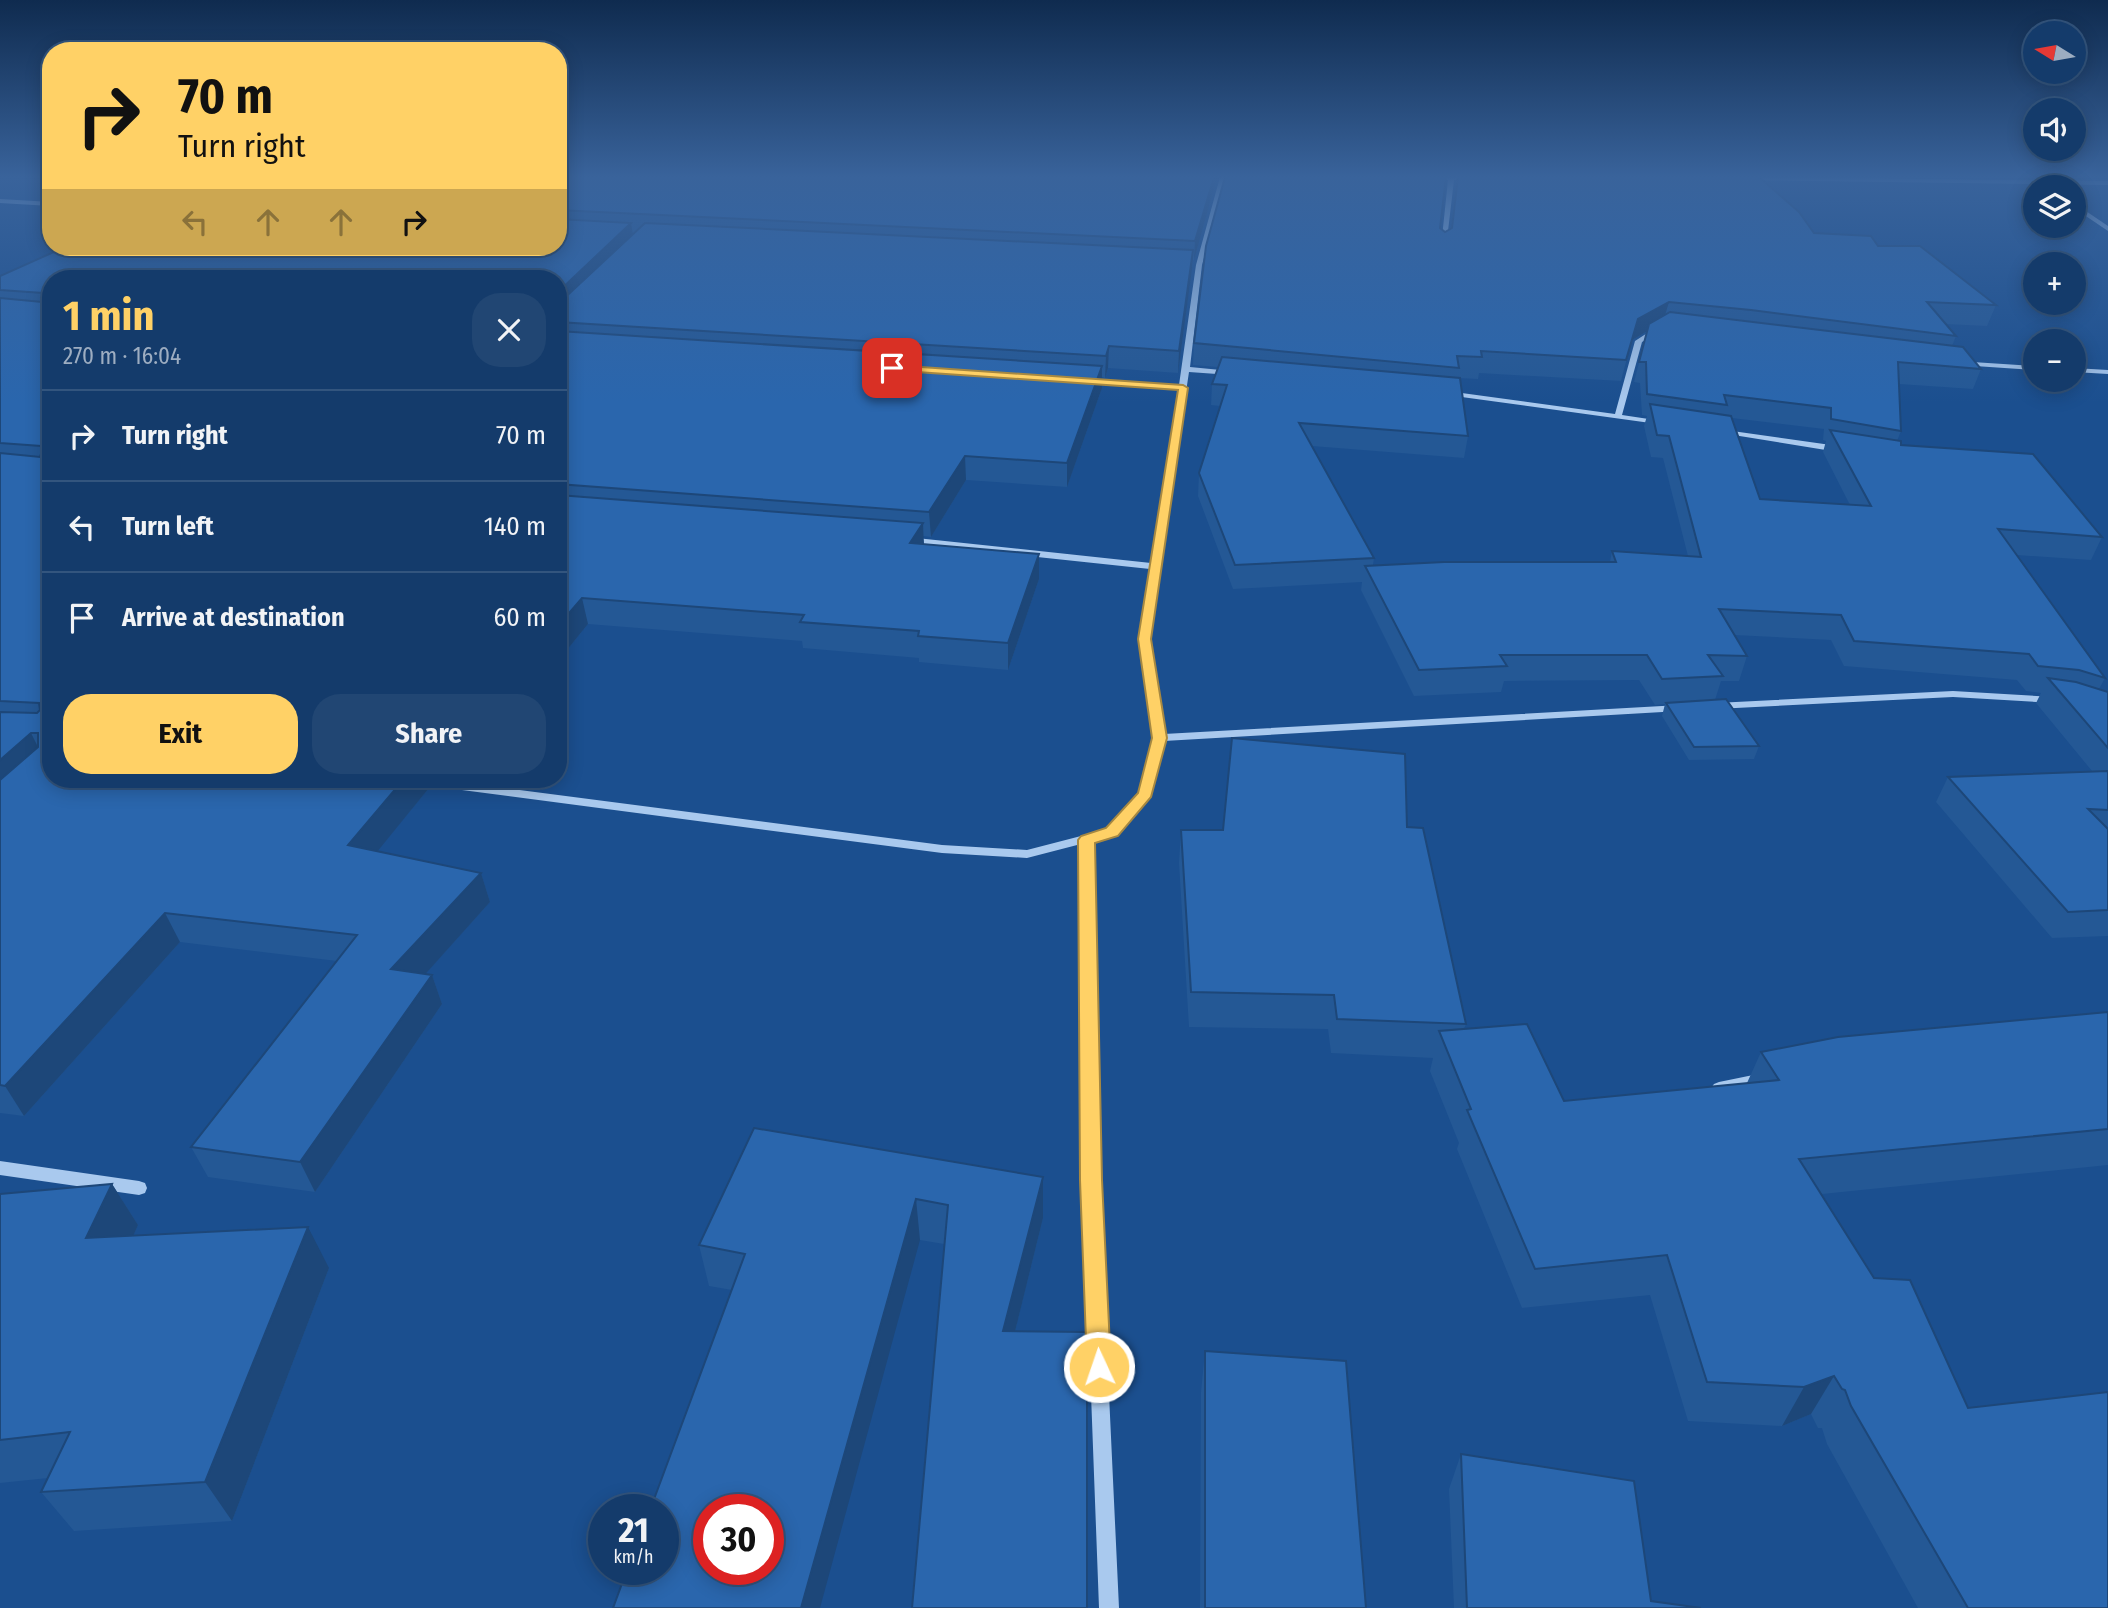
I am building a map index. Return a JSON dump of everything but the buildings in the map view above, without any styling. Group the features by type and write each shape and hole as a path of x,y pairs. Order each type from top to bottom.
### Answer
{"street":[{"path":"477,788 942,849 1027,854 1112,832 1146,794 1159,738 1144,639 1203,252"},
{"path":"1185,264 1199,265"},
{"path":"1618,416 1639,341 1663,327 1676,328"},
{"path":"1944,361 2023,367"},
{"path":"1186,369 1241,374"},
{"path":"2086,371 2108,372"},
{"path":"1074,380 1183,388"},
{"path":"1432,392 1671,424"},
{"path":"1711,430 1844,450"},
{"path":"892,538 1154,566"},
{"path":"1703,707 1953,694 2066,701"},
{"path":"1159,738 1689,708"},
{"path":"1087,840 1091,1180 1109,1608"},
{"path":"1707,1090 1775,1077"},
{"path":"0,1168 139,1188"}],"route":[{"path":"892,368 1183,388 1144,639 1159,738 1146,794 1112,832 1087,840 1091,1180 1099,1367"}]}
